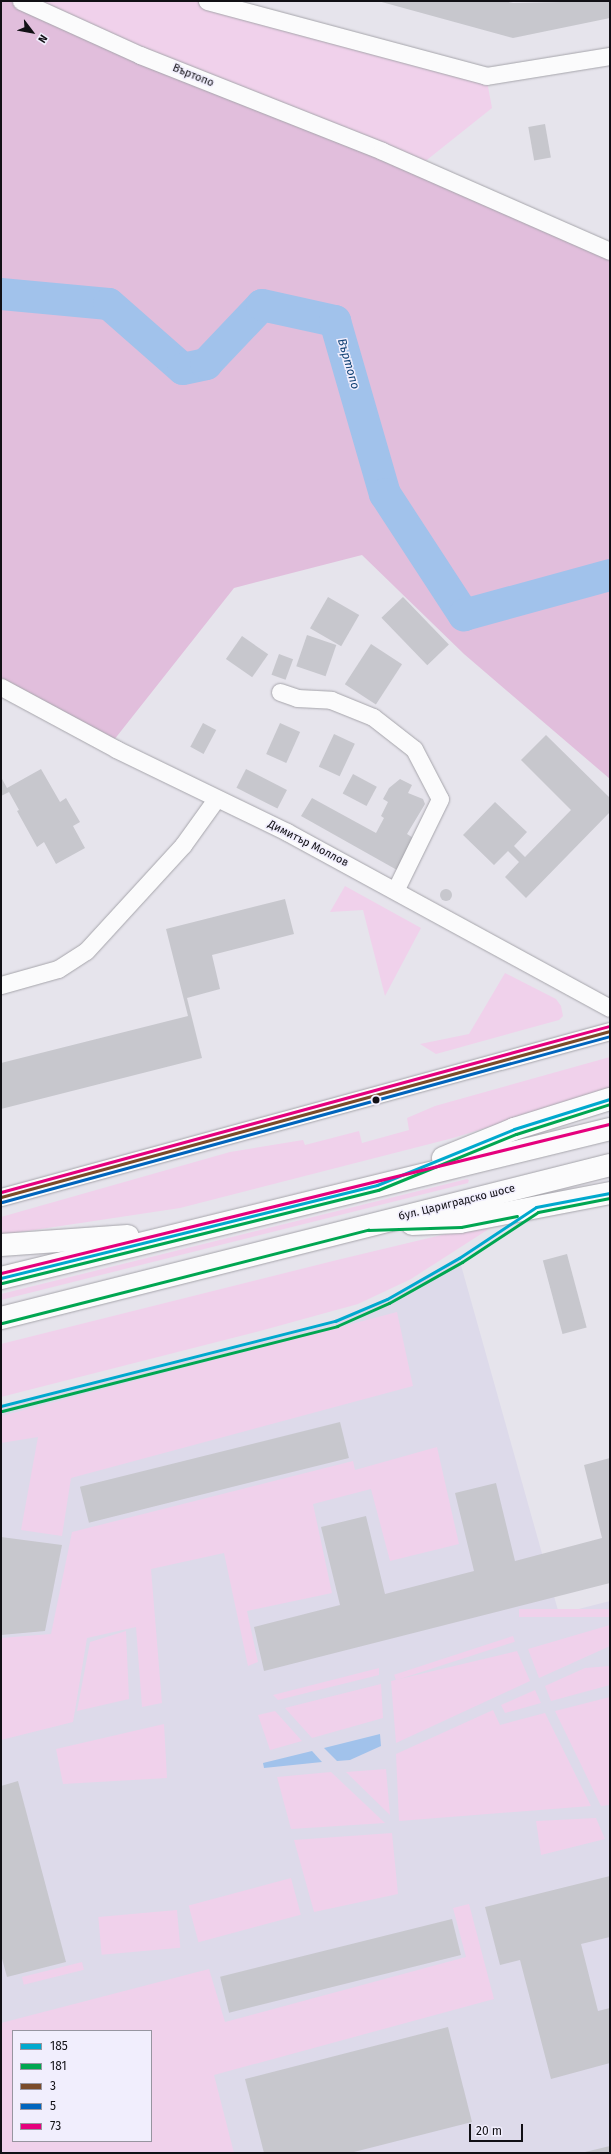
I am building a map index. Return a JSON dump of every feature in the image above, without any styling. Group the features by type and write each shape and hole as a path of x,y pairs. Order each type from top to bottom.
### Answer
{"highway":[{"path":"377,1185 514,1128 610,1099"},
{"path":"1,1278 610,1128"},
{"name":"бул. Цариградско шосе","path":"1,1318 610,1165"},
{"path":"367,1225 460,1222 610,1192"},
{"path":"1,1245 191,1232"}],"street":[{"name":"Въртопо","path":"21,1 140,55 382,151 610,251"},
{"path":"207,1 486,76 610,56"},
{"name":"Димитър Моллов","path":"1,687 216,799 287,832 396,889 610,1008"},
{"path":"280,692 297,698 331,700 373,717 414,749 440,799 396,889"},
{"path":"1,985 58,969 86,951 183,844 216,799"},
{"path":"1,1197 610,1031"}],"shaded area":[{"path":"1,1 21,1 610,251 610,779 464,654 362,555 234,588 110,745 1,687"},
{"path":"21,1 207,1 486,76 492,108 418,167"},
{"path":"345,886 421,928 385,996 363,910 330,912"},
{"path":"505,973 556,999 561,1006 563,1016 559,1020 436,1054 420,1044 469,1034"},
{"path":"610,1057 610,1090 453,1138 180,1208 1,1235 1,1217 230,1152 303,1140 305,1145 359,1131 362,1143 409,1130 407,1118 435,1106"},
{"path":"467,1179 469,1180 468,1183 1,1300 1,1294"},
{"path":"495,1225 411,1279 358,1304 260,1331 1,1397 1,1344 337,1260 479,1226"},
{"path":"459,1258 559,1614 610,1601 610,2153 1,2153 1,1408 335,1321 387,1299"},
{"path":"397,1312 413,1386 71,1478 62,1536 21,1530 38,1437 1,1443 1,1416"},
{"path":"437,1447 459,1544 390,1561 371,1489 313,1504 332,1593 247,1611 258,1662 248,1666 224,1553 151,1569 162,1703 142,1707 136,1627 87,1638 73,1722 1,1740 1,1638 51,1634 72,1532 353,1461 355,1470"},
{"path":"519,1609 610,1609 610,1617 519,1617"},
{"path":"610,1625 610,1646 539,1678 528,1649"},
{"path":"126,1631 129,1699 77,1711 90,1642"},
{"path":"513,1636 515,1642 396,1680 394,1675"},
{"path":"517,1651 530,1681 396,1743 391,1681"},
{"path":"610,1666 610,1685 551,1701 545,1686 585,1668"},
{"path":"379,1668 379,1675 278,1700 273,1695"},
{"path":"381,1684 383,1718 312,1738 285,1708"},
{"path":"535,1690 541,1703 505,1713 501,1705"},
{"path":"610,1697 610,1805 601,1806 555,1711"},
{"path":"493,1710 500,1725 545,1713 591,1806 399,1821 396,1754"},
{"path":"275,1711 302,1741 270,1750 258,1715"},
{"path":"164,1724 167,1778 63,1784 56,1749"},
{"path":"386,1769 390,1815 346,1772"},
{"path":"331,1772 385,1823 291,1829 277,1777"},
{"path":"596,1818 605,1839 541,1855 536,1821"},
{"path":"392,1833 398,1894 314,1912 294,1840"},
{"path":"291,1878 301,1915 198,1942 189,1905"},
{"path":"469,1904 494,1999 214,2075 234,2153 1,2153 1,2023 209,1969 225,2022 466,1957 453,1908"},
{"path":"177,1910 180,1948 102,1955 98,1917"},
{"path":"82,1962 84,1970 24,1985 22,1977"}],"water":[{"path":"380,1734 381,1746 350,1760 337,1761 324,1748"},
{"path":"312,1751 322,1762 264,1768 263,1763"}],"building":[{"path":"378,1 504,1 513,3 610,1 610,18 513,38"},
{"path":"545,124 551,157 534,160 528,127"},
{"path":"328,597 359,615 341,646 310,628"},
{"path":"403,597 449,644 427,665 381,618"},
{"path":"307,635 336,645 326,676 296,666"},
{"path":"242,636 268,654 252,677 226,659"},
{"path":"371,644 402,664 376,704 345,684"},
{"path":"279,654 293,659 286,680 271,675"},
{"path":"203,723 216,730 204,754 190,747"},
{"path":"280,723 300,732 286,763 266,754"},
{"path":"334,734 355,744 340,776 319,767"},
{"path":"546,735 610,798 610,812 526,898 505,877 519,862 508,851 494,865 463,835 495,802 527,832 514,846 525,857 571,810 521,760"},
{"path":"41,769 60,802 66,798 80,822 73,826 85,848 56,864 44,842 37,847 17,811 19,810 9,792 1,796 1,777 7,788"},
{"path":"246,769 287,790 277,809 236,788"},
{"path":"353,774 377,787 367,806 343,793"},
{"path":"400,779 412,785 408,793 423,799 425,804 407,834 415,839 397,870 301,816 312,798 376,833 384,818 381,816 388,802 383,799 389,788"},
{"path":"446,889 450,891 452,895 450,899 446,901 442,899 440,895 442,891"},
{"path":"285,899 294,934 212,955 220,989 187,998 202,1058 1,1109 1,1063 188,1016 166,929"},
{"path":"567,1254 587,1327 563,1334 543,1260"},
{"path":"340,1422 349,1458 89,1523 80,1487"},
{"path":"610,1458 610,1583 264,1671 254,1627 340,1605 321,1527 366,1516 385,1594 474,1571 455,1493 496,1483 515,1561 602,1538 584,1465"},
{"path":"1,1537 62,1545 45,1631 1,1635"},
{"path":"18,1781 66,1962 7,1977 1,1955 1,1786"},
{"path":"610,1876 610,1937 581,1944 598,2011 610,2008 610,2063 551,2079 520,1960 500,1965 485,1907"},
{"path":"452,1919 461,1955 229,2013 220,1977"},
{"path":"448,2027 472,2122 350,2153 264,2153 245,2079"},
{"path":"610,2146 610,2153 585,2153 585,2152"}],"waterway":[{"name":"Въртопо","path":"1,294 109,304 183,369 206,364 262,305 335,321 385,494 464,615 610,575"}],"transit line":[{"name":"73","path":"1,1192 609,1026"},
{"name":"3","path":"1,1197 610,1031"},
{"name":"5","path":"2,1202 610,1036"},
{"name":"185","path":"1,1278 377,1185 514,1129 610,1099"},
{"name":"181","path":"2,1283 378,1190 516,1134 610,1104"},
{"name":"73","path":"1,1273 609,1124"},
{"name":"185","path":"1,1406 335,1321 387,1299 459,1258 536,1207 610,1193"},
{"name":"181","path":"2,1411 337,1326 389,1303 462,1262 538,1212 610,1198"},
{"name":"181","path":"2,1323 368,1230 461,1227 517,1216"}]}
